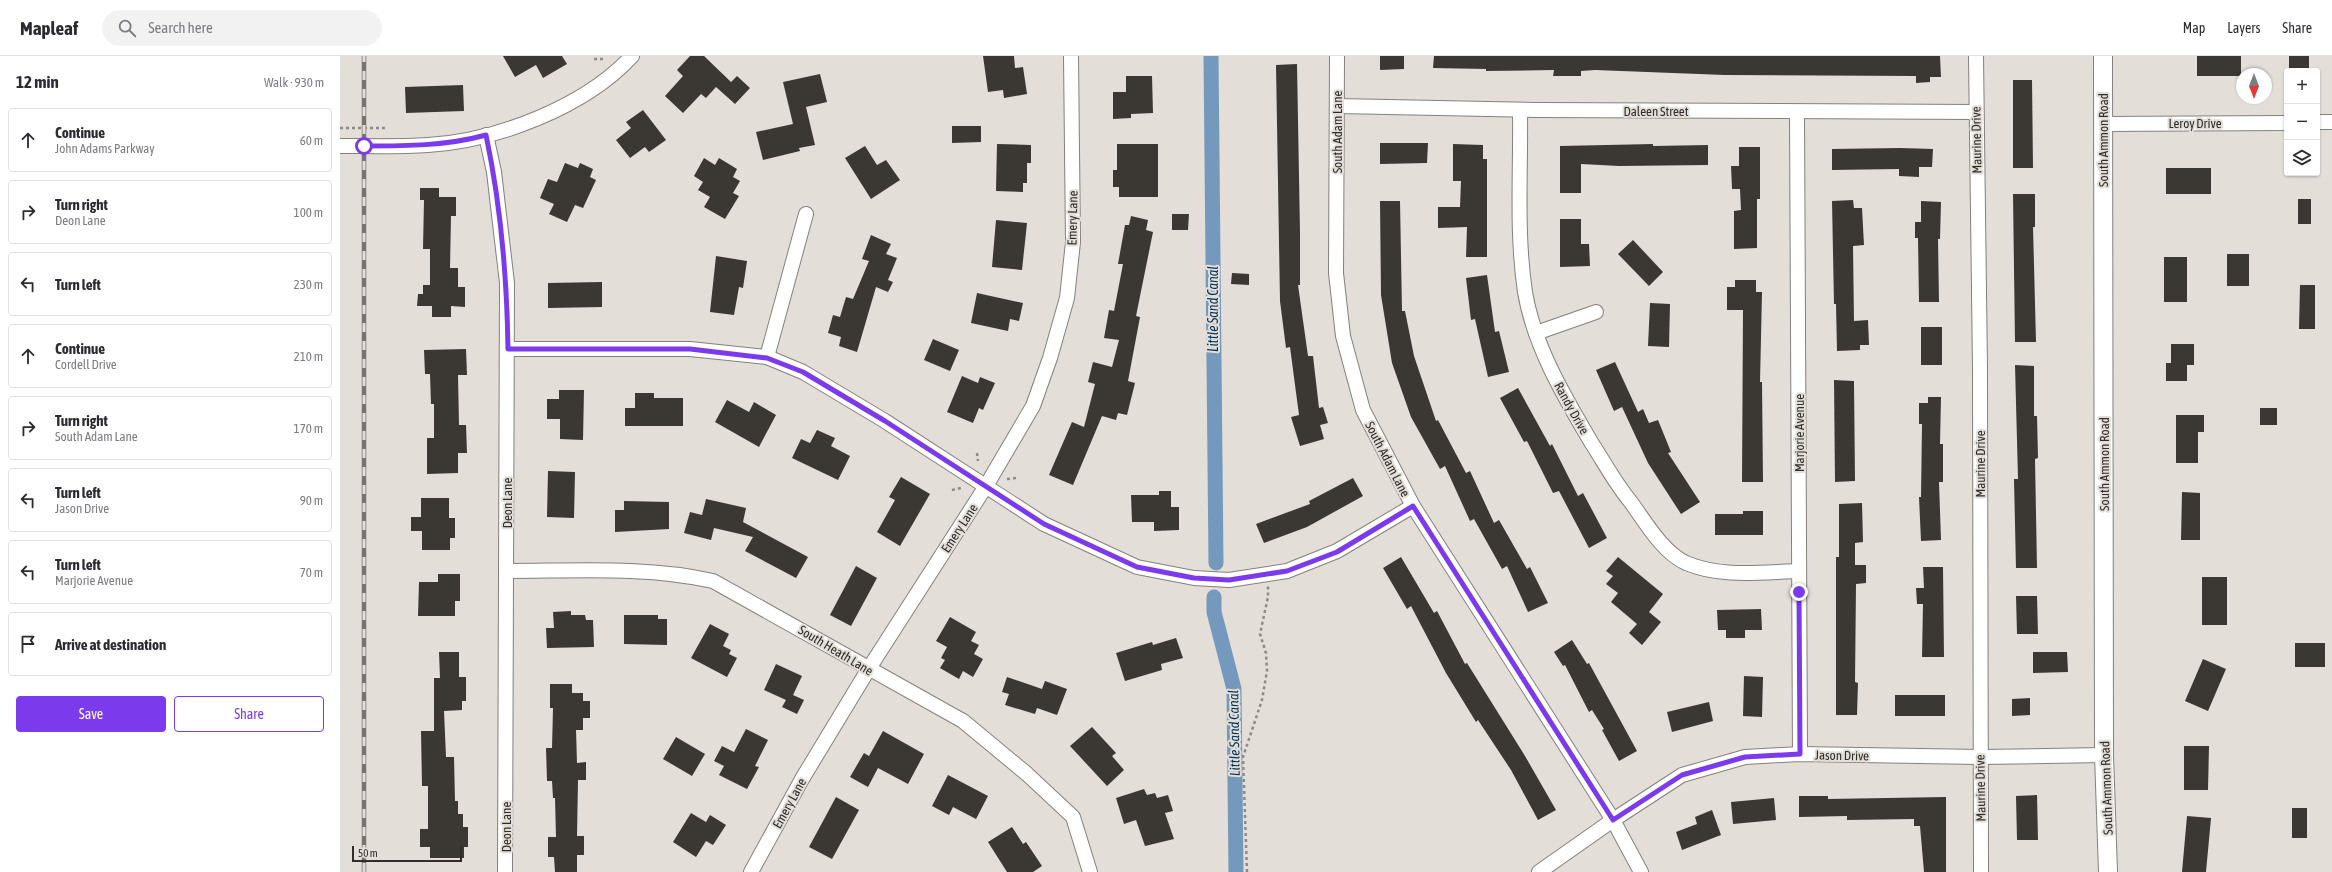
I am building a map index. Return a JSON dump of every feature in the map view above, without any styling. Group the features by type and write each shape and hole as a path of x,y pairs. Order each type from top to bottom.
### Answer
{"main road":[{"name":"South Ammon Road","path":"2103,56 2104,754 2108,872"}],"street":[{"name":"Emery Lane","path":"751,872 802,779 868,670 986,486 1033,406 1050,358 1067,298 1073,242 1070,56"},
{"name":"South Adam Lane","path":"1337,56 1336,272 1343,336 1363,410 1413,506 1613,820 1641,872"},
{"name":"Maurine Drive","path":"1976,56 1980,369 1981,872"},
{"path":"340,146 428,145 468,140 515,127 564,106 592,90 629,57"},
{"name":"Daleen Street","path":"1337,106 1520,110 1976,112"},
{"name":"Randy Drive","path":"1520,110 1521,237 1525,293 1536,333 1561,391 1616,482 1665,547 1684,562 1708,571 1744,573 1799,571"},
{"name":"Marjorie Avenue","path":"1797,112 1800,754"},
{"name":"Leroy Drive","path":"2103,124 2284,122"},
{"path":"2320,122 2332,122"},
{"name":"Deon Lane","path":"486,135 503,243 507,282 506,872"},
{"path":"767,358 806,214"},
{"path":"1536,333 1596,312"},
{"path":"508,349 690,349 767,358 803,372 885,421 1044,524 1137,567 1194,578 1229,580 1287,571 1337,552 1413,506"},
{"name":"South Heath Lane","path":"506,571 654,572 688,575 713,581 779,616 868,670 963,721 1027,774 1073,817 1090,872"},
{"name":"Jason Drive","path":"1540,872 1613,820 1682,775 1745,757 1800,754 1980,757 2104,754"}],"path":[{"path":"594,60 603,59"},
{"path":"340,128 388,128"},
{"path":"977,453 978,461"},
{"path":"1007,479 1016,478"},
{"path":"952,490 961,488"},
{"path":"1247,872 1243,757 1262,700 1266,671 1266,653 1260,634 1268,597 1268,574"}],"building":[{"path":"503,56 562,56 567,64 543,78 536,65 515,77"},
{"path":"690,56 704,56 731,82 737,76 750,88 735,104 716,87 706,98 701,94 683,113 665,96 683,76 677,70"},
{"path":"983,56 1014,56 1015,68 1023,67 1027,94 1004,98 1003,90 988,92"},
{"path":"1380,56 1404,56 1404,69 1380,70"},
{"path":"1434,56 1940,56 1941,77 1930,77 1930,82 1916,83 1916,76 1725,75 1595,70 1581,71 1581,76 1553,76 1554,70 1486,71 1486,69 1433,68"},
{"path":"2197,56 2241,56 2241,68 2236,68 2236,76 2197,76"},
{"path":"2289,56 2309,56 2309,68 2289,68"},
{"path":"1297,64 1300,233 1300,285 1298,285 1308,356 1313,356 1319,408 1323,407 1328,423 1320,425 1324,439 1300,446 1291,417 1299,415 1290,347 1286,348 1280,301 1276,65"},
{"path":"820,74 827,102 806,107 815,145 799,148 800,151 763,160 756,132 793,124 783,82"},
{"path":"1126,76 1152,76 1153,113 1131,114 1131,118 1113,119 1113,92 1126,92"},
{"path":"2013,80 2032,80 2033,168 2013,168"},
{"path":"463,85 464,111 406,113 405,87"},
{"path":"643,110 666,140 649,152 645,147 630,158 616,140 631,128 626,122"},
{"path":"952,126 981,126 981,142 952,143"},
{"path":"1380,143 1428,143 1427,163 1380,164"},
{"path":"997,144 1031,145 1031,163 1027,163 1027,183 1023,183 1023,192 996,191"},
{"path":"1117,144 1158,144 1158,197 1119,197 1119,187 1113,187 1113,170 1117,170"},
{"path":"1453,144 1483,145 1483,159 1487,159 1487,257 1466,257 1467,227 1438,228 1438,207 1460,207 1461,181 1453,181"},
{"path":"1653,144 1653,146 1708,145 1708,165 1619,166 1581,164 1581,193 1560,193 1560,146"},
{"path":"865,146 877,165 886,160 900,180 871,199 845,158"},
{"path":"1739,147 1760,147 1760,199 1757,199 1757,248 1734,249 1734,211 1741,210 1740,189 1732,189 1731,166 1739,166"},
{"path":"1832,149 1933,149 1932,167 1919,167 1919,177 1899,176 1899,169 1832,170"},
{"path":"704,158 715,165 719,158 737,169 733,177 740,181 733,193 739,196 725,219 704,207 710,197 698,190 703,182 694,176"},
{"path":"565,163 578,168 580,163 593,169 590,177 596,180 583,208 575,205 567,222 549,214 554,204 540,198 548,179 557,182"},
{"path":"2166,168 2211,168 2211,194 2166,194"},
{"path":"420,188 439,188 439,197 456,197 456,216 451,216 450,268 458,268 458,287 465,287 465,307 451,306 451,317 432,317 432,306 417,306 418,294 423,294 423,285 430,285 430,249 423,249 424,200 420,200"},
{"path":"2013,194 2035,194 2035,227 2033,227 2036,342 2015,342"},
{"path":"2298,199 2311,199 2311,224 2298,224"},
{"path":"1853,200 1854,208 1862,208 1864,245 1853,246 1854,321 1868,320 1869,345 1860,345 1860,350 1837,351 1836,304 1834,304 1832,201"},
{"path":"1380,201 1400,201 1402,311 1405,311 1414,356 1436,421 1438,420 1466,473 1470,471 1494,523 1499,520 1527,569 1530,567 1548,603 1528,612 1507,566 1502,569 1474,519 1470,521 1445,466 1440,469 1411,417 1392,363 1381,295"},
{"path":"1921,201 1941,202 1940,239 1938,239 1939,302 1919,302 1918,238 1915,238 1915,222 1921,222"},
{"path":"1172,214 1189,214 1188,230 1172,230"},
{"path":"1131,216 1148,220 1146,230 1153,232 1136,316 1140,317 1128,381 1135,383 1127,415 1118,413 1116,420 1102,416 1073,485 1049,475 1072,422 1084,427 1095,384 1088,382 1093,362 1112,367 1119,340 1104,338 1109,310 1114,311 1123,264 1118,264 1125,225 1129,225"},
{"path":"1560,219 1581,219 1581,244 1589,244 1590,266 1560,267"},
{"path":"996,220 1027,223 1022,270 992,267"},
{"path":"871,235 891,244 886,254 897,258 888,280 893,282 888,292 876,287 857,352 839,346 841,337 828,333 833,315 840,317 846,297 853,299 869,261 862,259"},
{"path":"1633,240 1663,272 1649,286 1618,254"},
{"path":"2227,254 2249,254 2249,286 2227,286"},
{"path":"716,256 747,261 743,288 739,287 734,315 710,312"},
{"path":"2164,257 2187,257 2187,302 2164,302"},
{"path":"1232,273 1249,274 1249,285 1231,284"},
{"path":"1487,275 1495,332 1499,331 1509,372 1488,377 1475,319 1471,320 1466,278"},
{"path":"1735,280 1756,280 1756,292 1762,292 1760,382 1762,382 1763,482 1742,482 1743,310 1727,310 1727,287 1735,287"},
{"path":"602,282 602,307 548,308 548,283"},
{"path":"2300,285 2315,285 2315,329 2299,329"},
{"path":"977,293 1023,303 1019,321 1010,319 1008,331 971,323"},
{"path":"1650,303 1670,304 1669,347 1648,346"},
{"path":"1921,327 1942,327 1942,365 1921,365"},
{"path":"933,339 959,350 950,371 924,360"},
{"path":"2171,344 2194,344 2194,365 2187,365 2187,381 2166,381 2166,363 2171,363"},
{"path":"466,349 467,375 458,375 459,425 466,425 467,453 458,453 458,473 427,474 427,438 434,438 434,404 431,404 430,374 425,374 424,350"},
{"path":"1615,362 1638,412 1643,409 1649,423 1658,420 1671,452 1668,453 1700,502 1681,514 1648,463 1622,407 1614,411 1596,370"},
{"path":"2015,365 2034,366 2034,416 2037,416 2038,458 2035,459 2037,568 2016,568 2014,479 2018,479"},
{"path":"962,376 978,383 980,377 995,383 983,410 979,408 973,423 947,412"},
{"path":"1834,380 1854,381 1855,481 1835,482"},
{"path":"1518,388 1550,446 1552,444 1578,496 1583,493 1607,538 1589,548 1559,491 1553,493 1527,441 1524,442 1500,398"},
{"path":"559,390 584,390 583,440 560,439 560,419 547,419 547,399 559,399"},
{"path":"635,393 654,393 654,398 683,398 683,426 625,426 625,408 635,408"},
{"path":"1928,397 1941,397 1940,444 1943,444 1943,482 1939,482 1941,540 1921,541 1919,497 1921,497 1922,424 1919,424 1919,403 1928,403"},
{"path":"727,400 749,412 754,402 776,415 759,447 715,422"},
{"path":"2260,408 2277,408 2277,425 2260,425"},
{"path":"2176,415 2204,415 2204,432 2198,432 2198,463 2176,463"},
{"path":"817,430 835,438 831,446 850,456 838,480 792,458 801,439 810,443"},
{"path":"548,471 575,472 574,518 547,517"},
{"path":"901,477 930,494 900,546 877,532 895,500 889,497"},
{"path":"1353,478 1363,496 1307,527 1264,543 1256,524 1310,504 1309,501"},
{"path":"1159,491 1171,491 1171,507 1179,507 1179,530 1154,531 1154,522 1132,522 1131,495 1159,495"},
{"path":"2182,492 2200,493 2200,540 2181,540"},
{"path":"421,498 449,498 449,518 455,518 455,538 450,538 450,550 422,550 422,531 411,531 411,517 421,517"},
{"path":"706,499 746,508 743,522 808,557 796,578 745,551 753,537 714,528 711,540 684,533 690,512 702,515"},
{"path":"624,501 669,502 669,529 615,532 615,510 624,510"},
{"path":"1862,503 1863,542 1855,543 1855,565 1866,565 1866,583 1856,584 1855,682 1858,683 1857,715 1836,715 1836,557 1839,557 1839,504"},
{"path":"1743,511 1763,511 1763,535 1715,535 1715,514 1743,514"},
{"path":"1401,557 1434,613 1437,611 1465,664 1467,663 1525,756 1556,810 1538,820 1511,770 1478,720 1476,722 1446,673 1411,606 1407,609 1383,568"},
{"path":"1618,557 1663,594 1649,612 1661,622 1642,645 1629,633 1637,624 1611,602 1618,593 1606,584 1613,576 1606,571"},
{"path":"856,566 877,578 851,626 830,615"},
{"path":"1923,567 1943,567 1944,657 1922,657 1923,604 1917,604 1916,588 1924,588"},
{"path":"438,574 460,574 460,601 455,601 455,616 418,616 419,582 438,582"},
{"path":"2202,577 2227,577 2227,625 2202,625"},
{"path":"2016,596 2037,596 2038,634 2017,634"},
{"path":"1761,609 1762,630 1745,630 1745,638 1726,638 1726,630 1718,630 1717,610"},
{"path":"571,611 571,615 585,615 586,620 593,620 594,647 547,648 546,628 554,628 553,612"},
{"path":"624,615 658,615 658,619 667,619 667,645 624,644"},
{"path":"950,617 976,632 971,641 979,645 974,654 983,659 973,677 963,671 959,679 940,668 945,660 941,658 947,647 936,641"},
{"path":"710,624 729,634 723,646 731,650 729,654 737,658 727,677 691,658"},
{"path":"1176,638 1183,658 1161,664 1162,670 1125,681 1116,653 1152,642 1153,645"},
{"path":"1572,640 1587,664 1589,663 1637,751 1619,761 1602,730 1604,729 1592,710 1589,712 1565,665 1563,666 1554,652"},
{"path":"2295,643 2325,643 2325,667 2295,667"},
{"path":"439,652 459,652 459,677 466,677 466,701 462,701 462,710 444,711 446,757 454,757 455,801 458,801 458,814 463,814 463,827 468,827 468,847 464,847 464,858 430,858 430,847 420,847 420,829 428,829 428,786 422,786 421,731 434,731 434,678 440,678"},
{"path":"2033,652 2067,652 2068,672 2033,673"},
{"path":"2203,659 2226,669 2208,711 2185,701"},
{"path":"776,664 802,676 793,695 804,700 797,714 782,707 786,700 764,690"},
{"path":"1744,676 1763,677 1762,717 1743,716"},
{"path":"1007,677 1042,689 1045,681 1067,689 1057,715 1037,708 1035,714 1005,705 1009,694 1002,692"},
{"path":"550,684 572,684 572,693 583,693 583,701 590,701 590,718 583,718 583,730 576,730 577,763 586,762 586,780 578,780 577,836 584,836 584,855 577,855 577,872 555,872 554,857 548,857 548,837 556,837 555,798 553,798 552,781 547,781 546,748 552,748 553,708 550,708"},
{"path":"1895,695 1945,695 1945,716 1895,716"},
{"path":"2030,698 2030,715 2012,716 2012,699"},
{"path":"1709,702 1713,721 1672,732 1667,712"},
{"path":"1092,727 1116,753 1112,756 1124,770 1107,786 1070,746"},
{"path":"746,729 768,740 755,766 759,767 747,789 719,775 724,766 714,761 722,746 734,752"},
{"path":"883,731 924,754 908,784 878,768 868,787 850,777 864,753 869,756"},
{"path":"676,737 705,754 692,776 663,759"},
{"path":"2184,746 2209,746 2208,790 2184,790"},
{"path":"948,775 988,796 976,819 953,807 949,815 932,806"},
{"path":"1144,789 1147,795 1155,793 1157,798 1168,795 1173,811 1165,813 1174,839 1145,846 1136,820 1124,824 1116,798"},
{"path":"2037,795 2038,840 2017,840 2016,796"},
{"path":"1799,796 1828,796 1828,799 1946,797 1946,872 1924,872 1920,826 1914,826 1914,819 1847,820 1847,816 1799,817"},
{"path":"836,797 859,810 832,859 809,847"},
{"path":"1774,798 1776,820 1733,824 1731,802"},
{"path":"2292,808 2307,808 2307,838 2292,838"},
{"path":"1712,810 1721,835 1682,850 1676,832 1697,824 1695,817"},
{"path":"691,813 706,822 710,815 726,825 713,845 706,841 696,857 673,842"},
{"path":"2187,816 2211,818 2206,872 2182,872"},
{"path":"1012,827 1023,844 1026,842 1042,866 1033,872 1007,872 988,842"}],"waterway":[{"name":"Little Sand Canal","path":"1211,56 1216,563"},
{"name":"Little Sand Canal","path":"1214,597 1214,612 1234,689 1236,872"}],"railway":[{"path":"364,56 364,872"}],"route":[{"path":"364,146 428,145 468,140 486,135 494,172 503,243 507,282 508,349 690,349 767,358 803,372 885,421 1044,524 1137,567 1194,578 1229,580 1287,571 1337,552 1413,506 1477,609 1613,820 1682,775 1745,757 1800,754 1799,592"}]}
